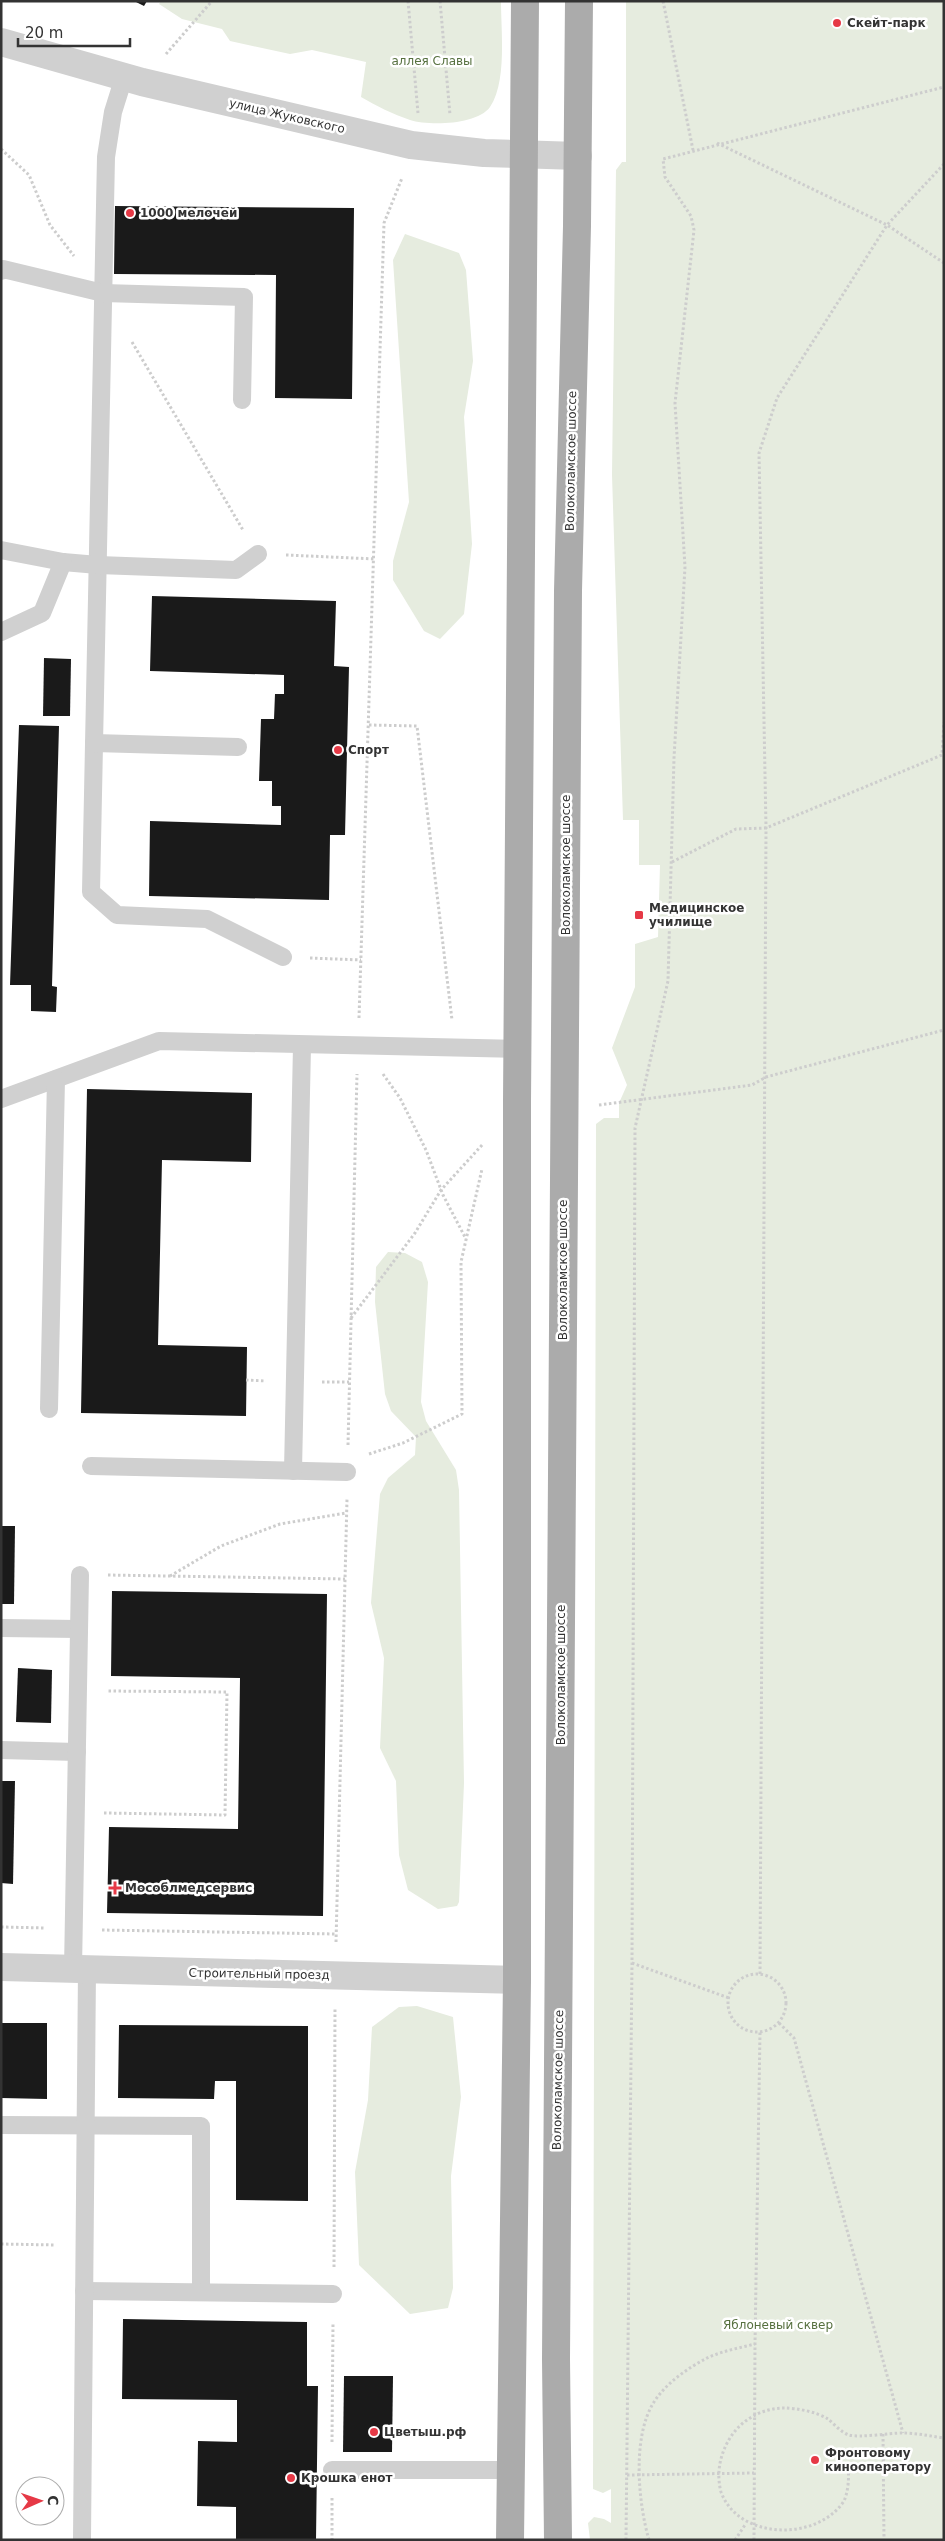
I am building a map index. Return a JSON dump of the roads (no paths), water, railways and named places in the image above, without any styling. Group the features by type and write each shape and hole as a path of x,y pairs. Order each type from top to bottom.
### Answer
{"main road":[{"path":"510,2540 517,1980 518,1049 526,1"},
{"name":"Волоколамское шоссе","path":"558,2540 556,2359 567,722 578,156 579,1"}],"street":[{"name":"улица Жуковского","path":"1,42 124,77 411,144 484,153 578,156"},
{"name":"Строительный проезд","path":"1,1967 517,1980"}],"lane":[{"path":"124,77 113,112 106,157 91,892 118,915 207,919 283,957"},
{"path":"1,272 3,269 103,294 244,297 242,400"},
{"path":"1,550 63,562 98,565 236,570 258,554"},
{"path":"1,632 42,613 63,562"},
{"path":"94,743 238,747"},
{"path":"1,1099 159,1041 302,1046 518,1049"},
{"path":"293,1471 302,1046"},
{"path":"49,1409 56,1079"},
{"path":"91,1466 347,1472"},
{"path":"80,1574 74,1929 80,1969 86,2126 82,2540"},
{"path":"1,1628 78,1629"},
{"path":"1,1750 76,1752"},
{"path":"1,2125 201,2126 201,2292"},
{"path":"84,2291 334,2294"},
{"path":"332,2470 510,2470"}],"place":[{"name":"Скейт-парк","path":"837,23"},
{"name":"1000 мелочей","path":"130,213"},
{"name":"Спорт","path":"338,750"},
{"name":"Медицинское училище","path":"639,915"},
{"name":"Мособлмедсервис","path":"115,1888"},
{"name":"Цветыш.рф","path":"374,2432"},
{"name":"Фронтовому кинооператору","path":"815,2460"},
{"name":"Крошка енот","path":"291,2478"}],"park label":[{"name":"аллея Славы","path":"432,61"},
{"name":"Яблоневый сквер","path":"778,2325"}]}
